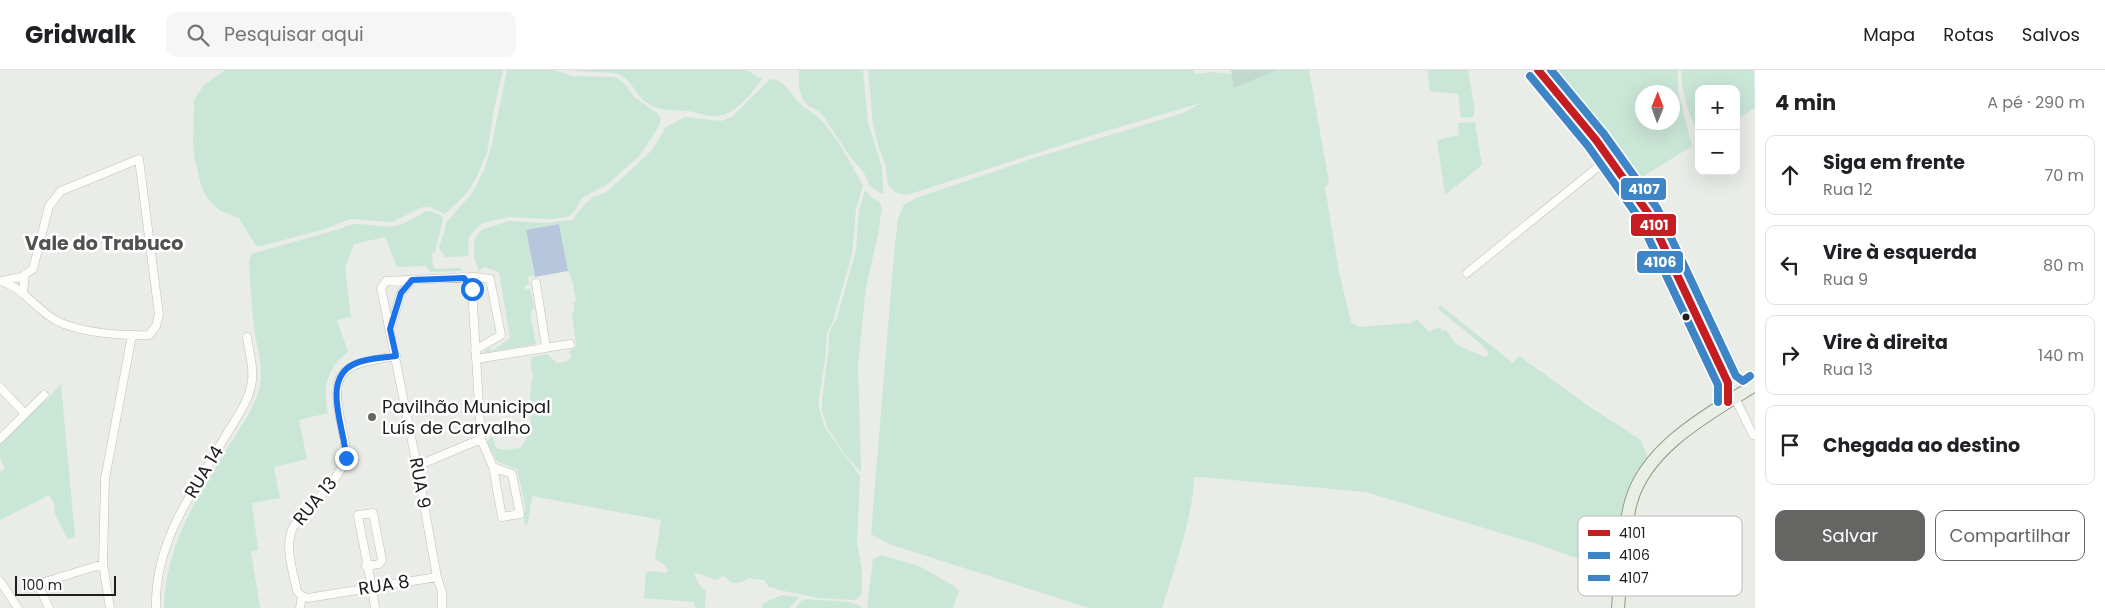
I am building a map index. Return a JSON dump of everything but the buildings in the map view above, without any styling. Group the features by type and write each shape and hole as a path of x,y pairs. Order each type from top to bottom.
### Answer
{"main road":[{"path":"1628,516 1632,500 1645,473 1682,432 1755,385"}],"street":[{"path":"1538,70 1609,158 1648,213 1735,398 1753,435 1755,434"},
{"path":"1466,273 1609,158"},
{"path":"139,159 160,315 156,326 149,334 132,335 81,329 57,321 13,284 1,281 20,277 33,269 49,206 61,191 139,159"},
{"path":"23,293 25,274"},
{"path":"412,280 464,278 490,280 501,335 476,350"},
{"path":"464,278 472,289 480,439 493,467 502,517 520,514 512,474 493,467"},
{"name":"RUA 9","path":"412,280 386,282 381,288 396,356 437,577 442,592 442,608"},
{"name":"RUA 9","path":"390,329 401,293 412,280"},
{"path":"536,283 546,347"},
{"path":"110,608 103,564 105,479 132,335"},
{"name":"RUA 14","path":"156,608 155,596 161,557 173,524 247,399 253,371 247,337"},
{"path":"476,359 570,344"},
{"name":"RUA 13","path":"302,596 297,592 288,545 289,536 293,527 344,465 346,448 336,403 336,386 342,373 353,364 396,356"},
{"path":"1728,383 1735,398"},
{"path":"0,387 25,414"},
{"path":"0,439 44,395"},
{"path":"417,466 480,439"},
{"path":"366,566 379,564 382,560 373,513 358,515 366,566 372,587 374,608"},
{"path":"49,608 38,584 103,564"},
{"name":"RUA 8","path":"302,596 308,598 437,577"},
{"path":"0,581 18,608"},
{"path":"300,608 302,596"}],"green space":[{"path":"225,70 503,70 487,153 476,178 466,194 445,214 430,207 423,207 392,222 350,219 325,229 256,246 239,218 219,210 207,198 201,185 195,160 193,146 194,100 203,86"},
{"path":"507,70 554,70 572,76 615,77 624,83 634,97 657,113 660,118 660,124 640,155 608,184 582,198 574,212 568,217 551,219 508,217 483,223 469,237 468,256 445,257 439,248 447,222 473,192 485,168 492,144"},
{"path":"572,70 746,70 762,79 748,97 736,108 722,115 712,116 652,106 640,97 629,81 621,75"},
{"path":"799,70 863,70 868,123 882,167 883,193 870,186 864,173 849,155 820,112 808,106 802,98 799,87"},
{"path":"868,70 1194,70 1195,74 1211,72 1232,74 1234,88 1277,70 1309,70 1329,182 1325,188 1339,272 1351,323 1359,327 1411,323 1417,319 1429,332 1439,327 1442,331 1445,330 1447,332 1456,344 1487,357 1488,352 1480,343 1438,309 1440,305 1513,363 1519,356 1590,407 1641,440 1647,456 1640,474 1630,516 1578,516 1578,559 1537,544 1366,492 1194,477 1187,526 1162,608 1089,608 889,544 871,534 894,254 898,218 904,205 916,198 1031,159 1183,113 1204,102 1093,135 907,195 897,193 888,186 886,167 873,125"},
{"path":"1231,70 1277,70 1234,88"},
{"path":"1427,70 1468,70 1475,111 1473,117 1461,118 1458,94 1430,91"},
{"path":"1543,70 1678,70 1678,85 1635,85 1635,130 1680,130 1680,99 1692,146 1636,181"},
{"path":"1681,70 1754,70 1755,108 1740,117 1740,85 1695,85 1695,125 1686,103"},
{"path":"772,79 785,85 800,104 826,125 843,150 863,186 856,209 852,254 833,321 827,333 818,405 825,428 860,476 857,543 862,571 862,594 857,599 852,600 819,598 779,590 768,586 764,580 748,578 742,582 732,583 724,576 715,580 697,573 694,574 700,586 706,591 705,608 696,608 693,602 644,598 646,573 651,571 665,573 668,571 665,565 655,559 661,520 532,496 528,523 525,525 523,514 526,509 517,469 498,462 493,454 495,452 492,452 487,442 492,436 496,448 505,450 520,448 526,439 531,423 532,357 547,354 557,363 566,362 572,357 569,352 576,346 572,312 575,311 573,303 576,302 559,224 526,230 534,276 528,277 529,284 525,286 525,290 530,289 534,307 530,313 536,344 483,353 489,348 492,351 510,338 499,272 484,267 479,271 474,258 474,240 481,230 509,221 545,223 572,220 584,205 592,198 606,192 653,149 666,127 685,117 721,121 732,117"},
{"path":"1475,122 1482,165 1445,195 1437,140 1459,135 1458,123"},
{"path":"865,190 882,207 866,287 858,365 861,472 844,453 827,427 822,411 822,400 829,332 837,318 856,250 859,211"},
{"path":"426,211 442,216 435,253 432,253 435,269 460,268 462,271 430,272 426,266 397,267 385,237 354,244 345,268 351,317 337,320 348,352 335,364 328,379 326,404 328,413 299,420 307,459 274,467 280,498 252,503 258,550 251,552 260,608 164,608 170,563 185,523 194,504 249,413 259,390 261,372 252,305 249,262 251,254 349,225 363,224 384,227 398,225"},
{"path":"61,384 75,537 68,539 54,512 55,505 49,495 0,520 0,472 5,469 0,458 0,443 41,403 46,401"},
{"path":"881,555 919,566 954,586 959,591 953,608 867,608 873,559"},
{"path":"782,595 799,597 790,608 761,608 764,603"},
{"path":"807,599 852,603 862,608 795,608 801,601"}],"shaded area":[{"path":"559,224 568,271 535,277 526,230"}],"transit line":[{"name":"4101","path":"1538,70 1596,140 1648,213 1728,383 1728,402"},
{"name":"4107","path":"1551,70 1604,134 1657,208 1736,376 1743,381 1750,376"},
{"name":"4106","path":"1530,76 1588,146 1639,218 1718,385 1718,402"}],"place":[{"name":"Pavilhão Municipal Luís de Carvalho","path":"372,417"}],"district":[{"name":"Vale do Trabuco","path":"104,243"}],"route":[{"path":"346,458 346,448 336,403 336,386 342,373 353,364 396,356 390,329 401,293 412,280 464,278 472,289"}]}
